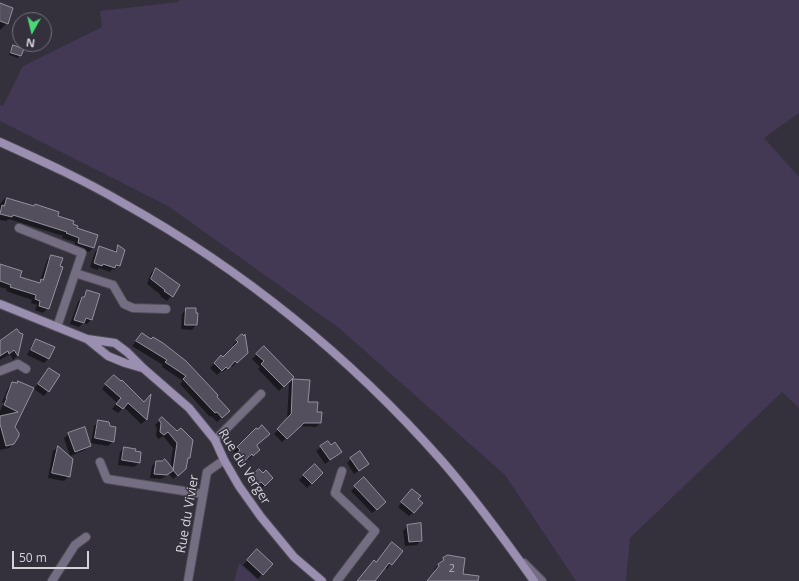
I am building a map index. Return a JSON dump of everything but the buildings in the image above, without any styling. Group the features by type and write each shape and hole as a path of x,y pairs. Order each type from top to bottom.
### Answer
{"main road":[{"path":"0,142 45,162 156,221 207,254 286,312 360,377 411,427 480,508 534,581"},
{"name":"Rue du Verger","path":"0,304 87,339 115,344 127,352 189,408 215,440 224,460 239,486 262,517 294,557 322,581"},
{"name":"Rue du Verger","path":"87,339 108,356 143,368"}],"street":[{"path":"19,228 82,253 57,327"},
{"path":"75,273 113,285 124,304 133,308 166,309"},
{"path":"0,371 18,364 26,369"},
{"path":"215,440 261,394"},
{"name":"Rue du Vivier","path":"188,581 207,472 224,460"},
{"path":"100,462 106,479 203,494"},
{"path":"337,581 375,531 335,493 342,471"},
{"path":"52,581 75,545 86,537"},
{"path":"518,558 542,581"}],"shaded area":[{"path":"179,0 799,0 799,113 764,138 799,177 799,408 782,392 630,538 626,581 576,581 505,475 339,328 168,206 0,121 0,105 3,106 23,66 102,27 100,11 178,2"},
{"path":"239,563 259,581 234,581"}]}
